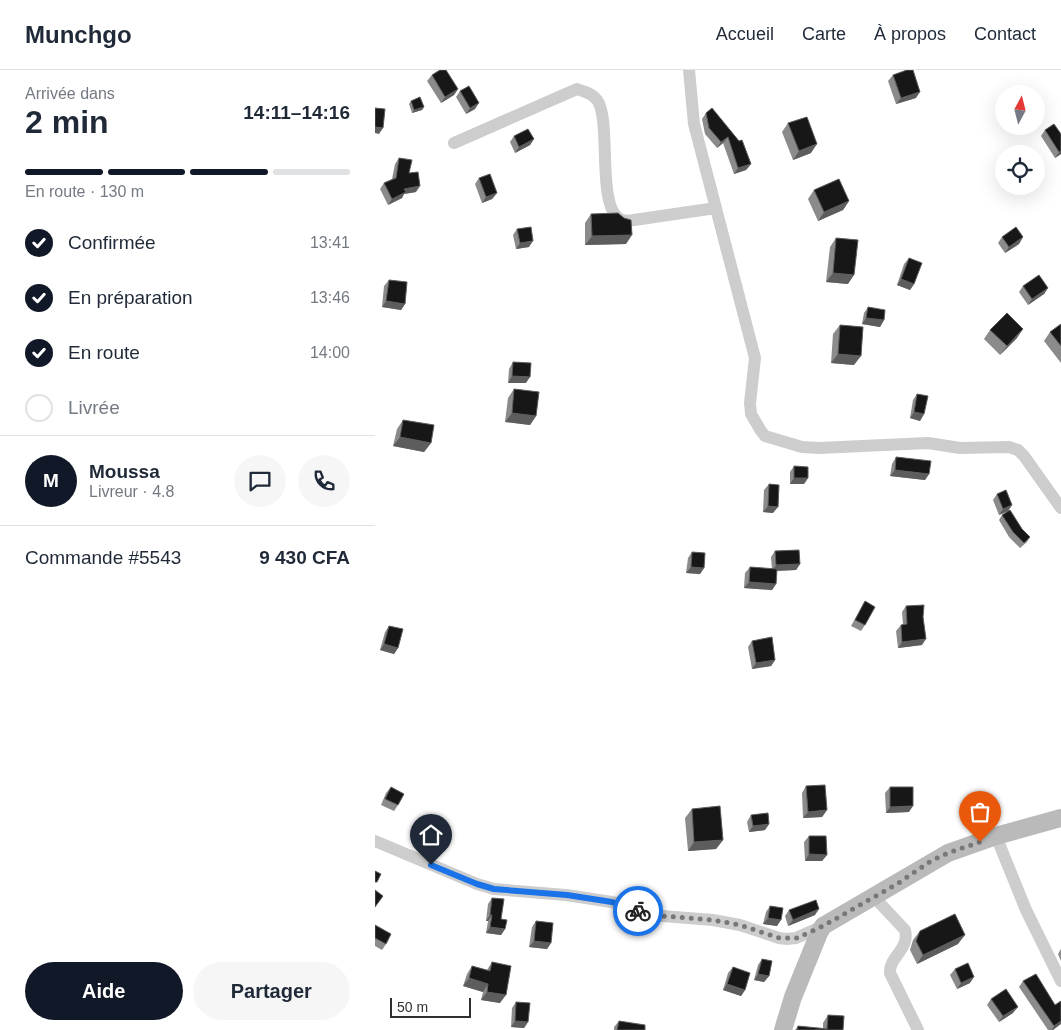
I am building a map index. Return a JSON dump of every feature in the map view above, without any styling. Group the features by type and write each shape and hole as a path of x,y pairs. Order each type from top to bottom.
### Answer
{"main road":[{"path":"783,1030 793,997 823,926 948,853 996,836 1061,818"}],"street":[{"path":"689,70 693,124 755,358 750,409 765,436 802,447 819,448 928,443 960,448 1009,447 1018,450 1024,456 1061,508"},
{"path":"454,143 577,90 583,91 589,93 598,101 603,119 606,178 610,202 616,216 620,220 627,221 716,208"},
{"path":"996,836 1025,910 1061,981"},
{"path":"375,842 477,884 494,889 567,895 612,902 650,915 713,920 740,925 779,938 797,938 823,926"},
{"path":"874,897 905,930 907,936 905,944 890,969 890,973 918,1030"},
{"path":"797,938 807,961"}],"building":[{"path":"440,70 446,70 458,89 445,97 432,75"},
{"path":"913,70 920,92 901,98 893,75"},
{"path":"469,86 479,103 470,108 460,91"},
{"path":"420,97 424,107 414,110 411,101"},
{"path":"375,108 385,109 383,128 375,127"},
{"path":"712,108 739,141 742,140 751,164 738,168 728,137 721,142 709,128 706,113"},
{"path":"807,117 817,144 799,151 788,123"},
{"path":"1054,124 1061,134 1061,151 1059,152 1045,130"},
{"path":"528,129 534,139 519,147 514,136"},
{"path":"399,158 412,160 409,173 418,172 420,186 404,189 406,192 392,199 384,183 396,178"},
{"path":"490,174 497,193 486,197 479,178"},
{"path":"839,179 849,201 824,212 814,190"},
{"path":"618,213 624,218 631,220 632,235 592,236 591,214"},
{"path":"531,227 533,241 520,243 517,229"},
{"path":"1016,227 1023,237 1009,247 1002,237"},
{"path":"836,238 858,240 854,275 833,273"},
{"path":"909,258 922,263 914,284 901,279"},
{"path":"1039,275 1048,288 1032,299 1023,286"},
{"path":"389,280 407,282 405,304 386,301"},
{"path":"868,307 885,310 884,320 866,318"},
{"path":"1007,313 1023,329 1007,346 990,330"},
{"path":"1061,324 1061,346 1050,332"},
{"path":"840,325 863,327 861,356 838,354"},
{"path":"513,362 531,363 530,377 512,376"},
{"path":"514,389 539,392 536,416 512,413"},
{"path":"917,394 928,396 924,414 914,412"},
{"path":"403,420 434,425 431,443 400,437"},
{"path":"896,457 931,461 929,474 895,470"},
{"path":"794,466 808,467 808,478 794,478"},
{"path":"769,484 779,485 778,507 768,506"},
{"path":"1006,490 1012,505 1003,509 997,494"},
{"path":"1010,510 1022,529 1030,537 1024,543 1013,532 1002,515"},
{"path":"799,550 800,564 776,565 775,551"},
{"path":"692,552 705,553 704,568 691,567"},
{"path":"750,567 777,569 776,584 749,582"},
{"path":"865,601 875,607 865,625 855,620"},
{"path":"924,605 923,617 926,639 902,642 901,625 907,624 906,606"},
{"path":"389,626 403,629 398,648 384,644"},
{"path":"772,637 775,660 756,663 752,641"},
{"path":"825,785 827,810 808,812 806,786"},
{"path":"391,787 404,794 398,805 385,799"},
{"path":"890,787 913,787 913,806 890,807"},
{"path":"720,806 723,840 694,842 692,809"},
{"path":"768,813 769,824 753,826 751,815"},
{"path":"809,836 826,836 827,855 809,854"},
{"path":"375,871 381,874 377,882 375,882"},
{"path":"375,890 383,896 375,907"},
{"path":"492,898 504,899 501,919 507,920 505,929 490,927"},
{"path":"816,900 819,909 793,920 789,910"},
{"path":"770,906 783,908 781,920 768,918"},
{"path":"955,914 965,935 923,955 916,941 920,931"},
{"path":"536,921 553,923 551,943 534,941"},
{"path":"375,925 391,934 386,944 375,938"},
{"path":"762,959 772,961 769,976 758,974"},
{"path":"492,962 511,966 506,995 487,992 488,984 469,978 472,966 490,971"},
{"path":"968,963 974,977 961,983 955,969"},
{"path":"733,967 750,973 745,990 727,984"},
{"path":"1036,974 1055,1005 1061,1001 1061,1021 1054,1026 1023,981"},
{"path":"1006,989 1018,1007 1003,1016 991,999"},
{"path":"516,1002 530,1003 528,1022 515,1021"},
{"path":"828,1015 844,1016 843,1030 797,1030 798,1026 827,1029"},
{"path":"619,1021 645,1025 645,1030 617,1030"}],"way so far":[{"path":"638,911 650,915 713,920 740,925 779,938 797,938 823,926 897,884 931,861 980,842"}],"route":[{"path":"431,865 494,889 567,895 612,902 638,911"}]}
